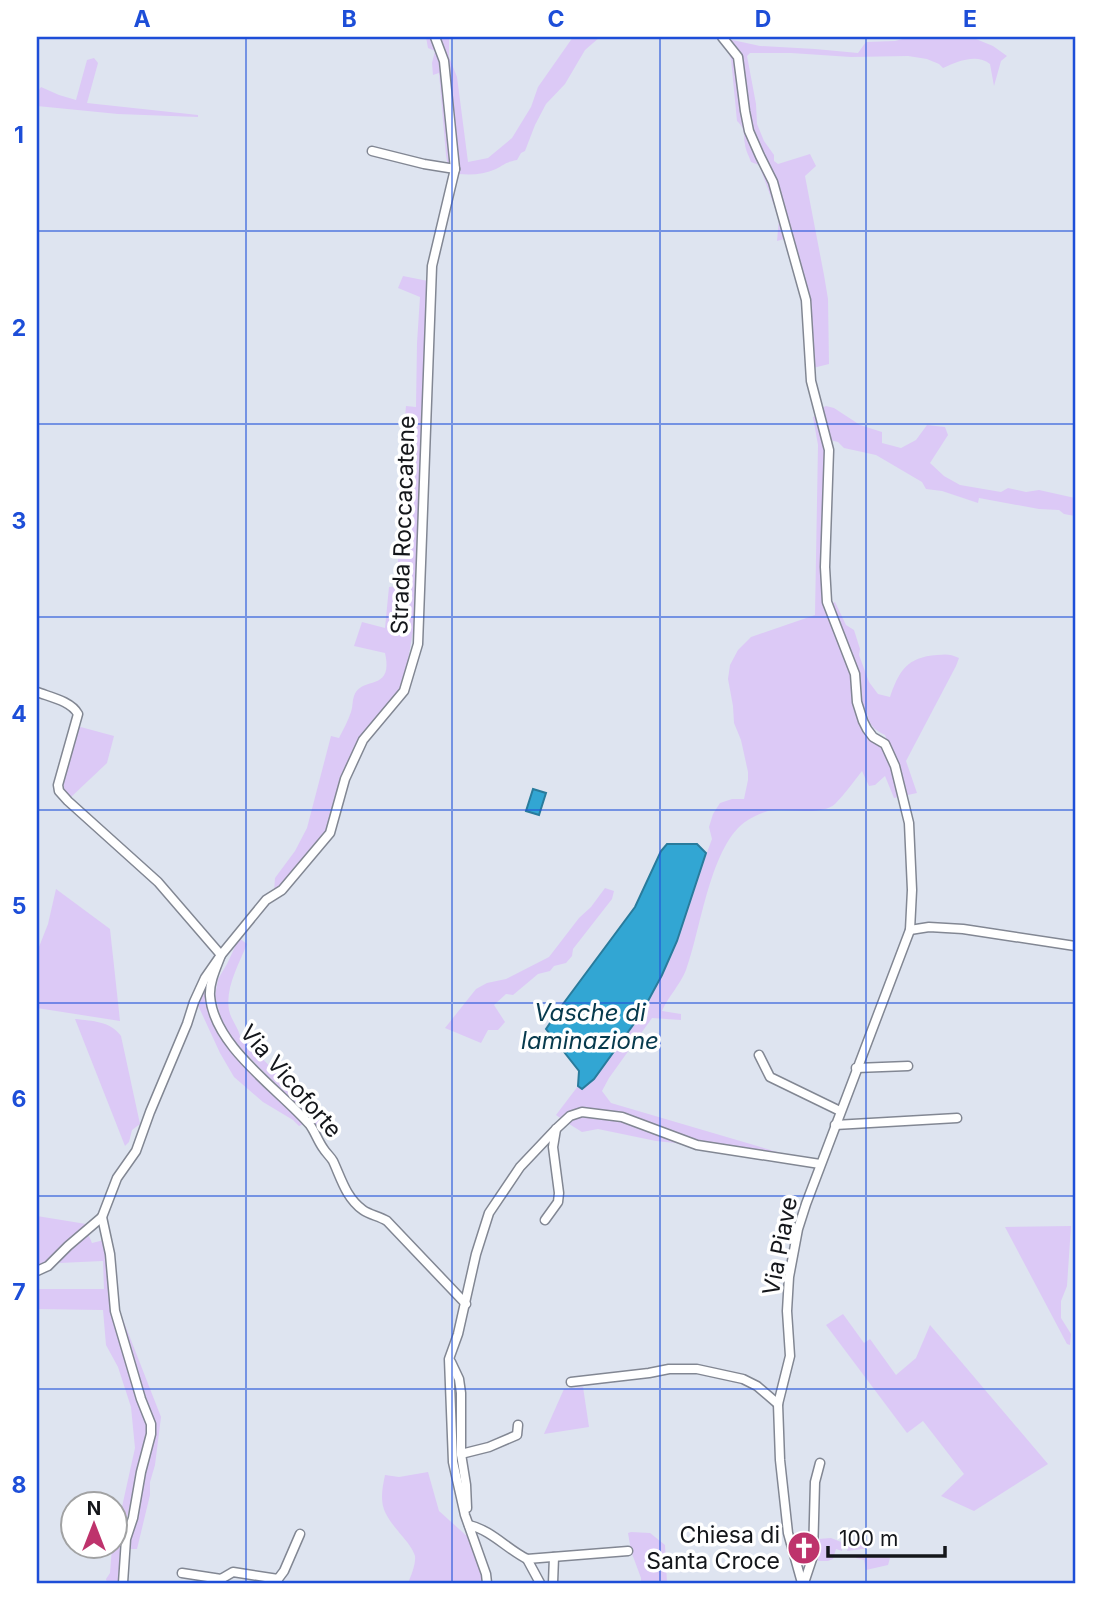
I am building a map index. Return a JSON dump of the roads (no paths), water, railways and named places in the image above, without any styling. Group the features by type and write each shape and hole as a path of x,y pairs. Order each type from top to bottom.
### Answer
{"street":[{"name":"Strada Roccacatene","path":"37,1271 48,1266 102,1217 117,1178 136,1151 205,978 266,900 282,890 330,833 345,779 363,740 404,691 418,644 432,266 455,169 444,61 435,37"},
{"name":"Via Piave","path":"722,37 738,57 750,131 773,182 806,300 811,381 829,450 825,568 827,602 855,674 857,702 863,721 873,737 885,744 895,766 909,824 912,890 910,930 820,1164 798,1228 789,1276 787,1311 790,1356 778,1404 780,1460 788,1533 803,1583"},
{"path":"372,150 455,169"},
{"path":"37,692 70,706 78,714 58,785 59,791 92,824 159,882 221,955"},
{"path":"910,930 929,927 962,929 1075,946"},
{"name":"Via Vicoforte","path":"221,955 210,997 212,1008 226,1037 241,1057 309,1125 332,1158 343,1187 356,1203 364,1211 387,1221 466,1304"},
{"path":"759,1055 770,1077 840,1111"},
{"path":"856,1068 908,1066"},
{"path":"487,1583 465,1515 453,1462 449,1359 489,1213 520,1167 570,1116 582,1112 622,1117 697,1145 820,1164"},
{"path":"835,1125 957,1118"},
{"path":"545,1220 558,1202 553,1147 556,1129"},
{"path":"102,1217 110,1254 115,1311 151,1424 133,1518 126,1539 123,1583"},
{"path":"449,1359 459,1379 461,1393 461,1454 467,1508 465,1515"},
{"path":"571,1382 669,1369 697,1369 743,1379 757,1385 778,1404"},
{"path":"461,1454 489,1447 517,1435 518,1425"},
{"path":"803,1583 813,1556 815,1482 820,1463"},
{"path":"469,1525 482,1528 527,1559 628,1551"},
{"path":"182,1573 221,1579 233,1572 277,1581 300,1534"},
{"path":"553,1583 554,1557"},
{"path":"527,1559 540,1583"}],"water":[{"path":"533,789 546,793 539,815 526,811"},
{"name":"Vasche di laminazione","path":"667,844 697,844 706,853 677,941 641,1014 594,1079 582,1089 578,1086 579,1071 546,1029 635,907 661,851"}],"place":[{"name":"Chiesa di Santa Croce","path":"804,1548"}]}
